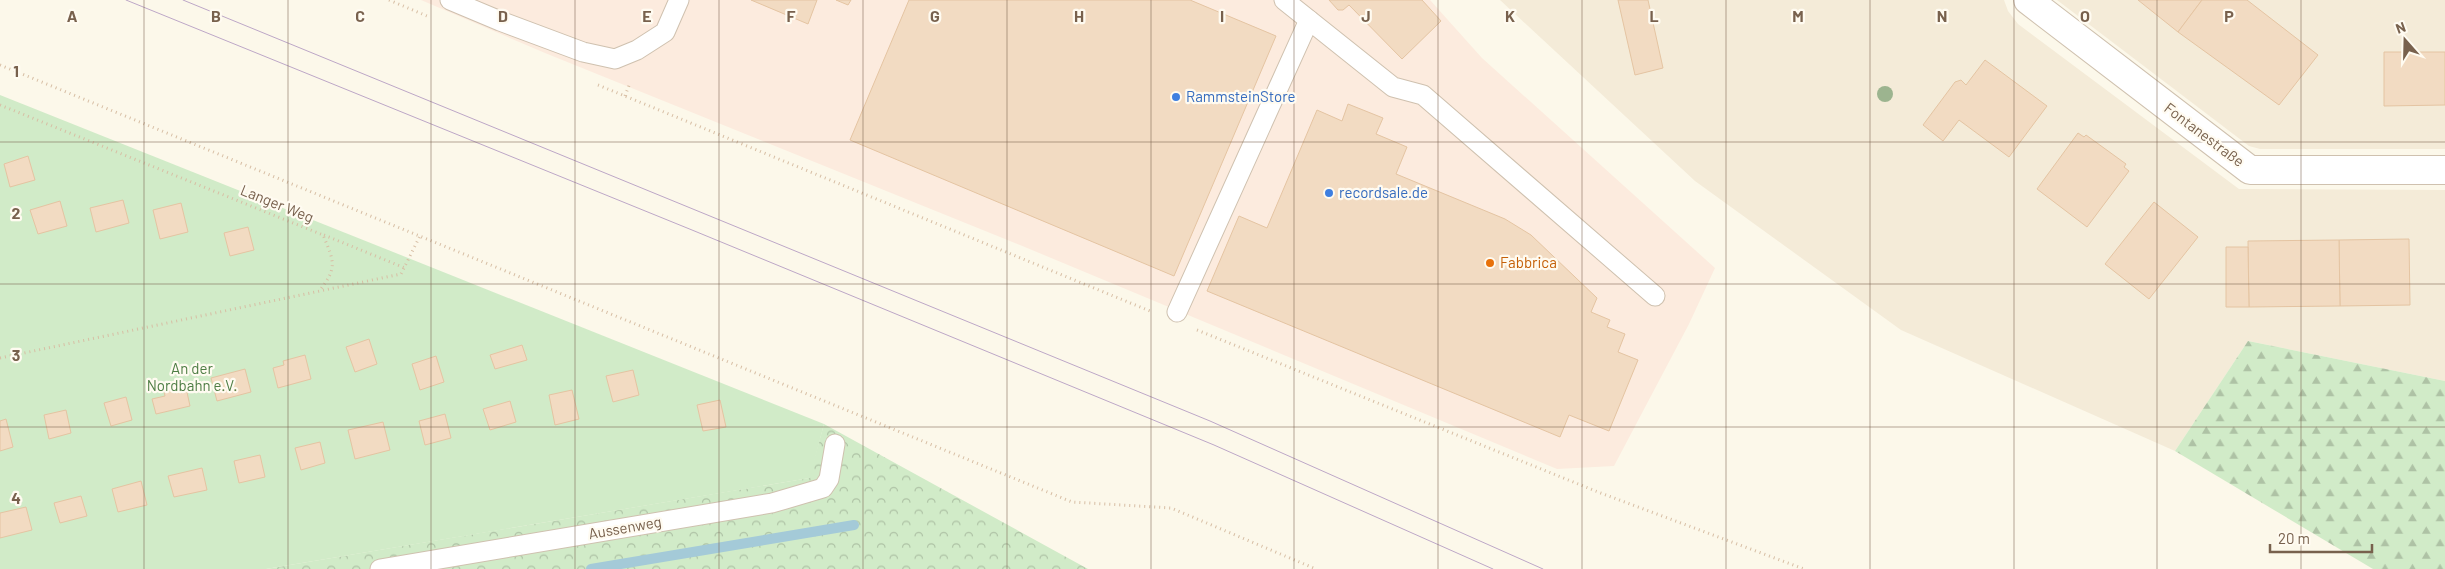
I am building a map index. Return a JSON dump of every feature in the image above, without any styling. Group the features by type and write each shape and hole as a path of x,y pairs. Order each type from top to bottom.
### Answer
{"street":[{"name":"Fontanestraße","path":"2028,0 2250,170 2445,170"}],"lane":[{"path":"450,0 583,52 615,59 638,50 666,32 679,0"},
{"path":"1284,0 1393,87 1423,95 1655,296"},
{"path":"1177,312 1310,20"},
{"name":"Aussenweg","path":"380,569 772,503 823,488 829,479 835,444"}],"path":[{"path":"389,0 434,18"},
{"path":"0,66 1072,502 1171,508 1316,569"},
{"path":"589,82 1156,313"},
{"path":"625,96 629,87"},
{"name":"Langer Weg","path":"0,105 323,235 332,257 333,271 318,292"},
{"path":"323,235 405,268"},
{"path":"0,358 401,274 420,236"},
{"path":"1193,328 1598,492 1804,569"}],"shaded area":[{"path":"421,0 1430,0 1482,58 1715,268 1689,324 1614,466 1557,469 1020,245 545,53"},
{"path":"1500,0 2004,0 2008,11 2018,24 2239,189 2445,190 2445,381 2248,341 2175,451 1901,330 1695,181"},
{"path":"2057,0 2445,0 2445,149 2260,149 2249,146"}],"green space":[{"name":"An der Nordbahn e.V.","path":"0,95 824,424 810,478 266,569 0,569"},
{"path":"2248,341 2445,381 2445,569 2373,569 2175,451"},
{"path":"824,424 1088,569 266,569 809,478"}],"building":[{"path":"751,0 817,0 808,24"},
{"path":"836,0 851,0 848,5"},
{"path":"909,0 1190,0 1276,36 1174,276 850,140"},
{"path":"1329,0 1422,0 1441,21 1402,59 1349,5 1343,10 1338,10"},
{"path":"1618,0 1648,0 1663,68 1635,75"},
{"path":"2138,0 2202,0 2178,32"},
{"path":"2202,0 2247,0 2318,55 2279,105 2178,32"},
{"path":"2384,52 2445,52 2445,105 2384,106"},
{"path":"1985,60 2047,106 2009,157 1959,120 1943,141 1923,125 1955,82 1961,80 1966,85"},
{"path":"1348,104 1383,118 1376,134 1407,147 1396,174 1505,219 1531,235 1597,298 1591,312 1610,320 1607,327 1625,334 1618,352 1638,360 1609,431 1569,415 1560,437 1207,291 1239,216 1267,228 1317,110 1342,121"},
{"path":"2078,133 2084,137 2086,135 2126,164 2124,167 2129,171 2087,227 2037,189"},
{"path":"28,156 35,180 10,187 4,164"},
{"path":"123,200 129,223 96,232 90,208"},
{"path":"60,201 67,226 38,234 30,210"},
{"path":"2154,202 2198,237 2149,299 2105,264"},
{"path":"181,203 188,232 160,239 153,210"},
{"path":"248,227 254,250 230,256 224,233"},
{"path":"2409,239 2410,305 2340,306 2339,240"},
{"path":"2339,240 2340,306 2249,307 2248,241"},
{"path":"2226,247 2248,247 2249,307 2226,307"},
{"path":"369,339 377,364 355,372 346,347"},
{"path":"522,345 527,360 495,369 490,355"},
{"path":"305,355 311,379 278,388 273,368 284,365 283,361"},
{"path":"436,356 444,382 420,390 412,364"},
{"path":"245,369 251,392 217,401 211,378"},
{"path":"633,370 639,395 613,402 606,376"},
{"path":"185,383 190,406 156,414 152,399 165,396 163,388"},
{"path":"572,390 579,419 555,425 549,395"},
{"path":"126,397 132,420 111,426 104,403"},
{"path":"720,400 726,427 703,431 697,405"},
{"path":"510,401 516,422 490,430 483,409"},
{"path":"66,410 71,433 49,439 44,415"},
{"path":"445,414 451,438 425,445 419,421"},
{"path":"6,419 13,447 0,451 0,421"},
{"path":"383,422 390,450 355,459 348,430"},
{"path":"320,442 325,463 301,470 295,448"},
{"path":"260,455 265,477 239,483 234,461"},
{"path":"202,468 207,490 174,497 168,476"},
{"path":"141,481 147,505 118,512 112,489"},
{"path":"81,496 87,516 60,523 54,503"},
{"path":"26,507 32,530 0,538 0,513"}],"waterway":[{"path":"591,569 854,525"}],"tram line":[{"path":"126,0 1214,445 1493,569"},
{"path":"183,0 1210,421 1543,569"}],"place":[{"name":"RammsteinStore","path":"1176,97"},
{"name":"recordsale.de","path":"1329,193"},
{"name":"Fabbrica","path":"1490,263"}]}
